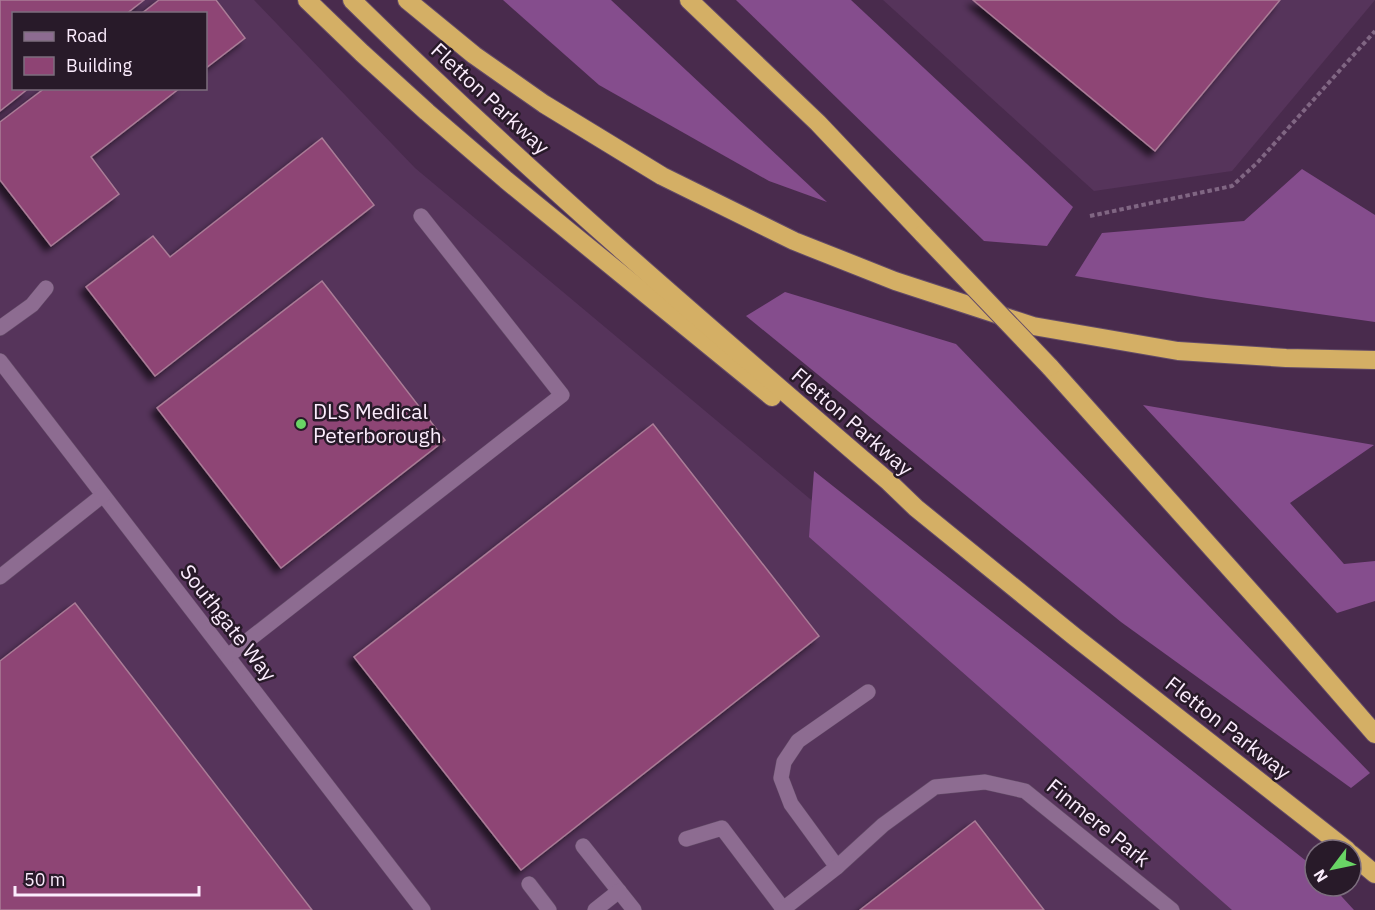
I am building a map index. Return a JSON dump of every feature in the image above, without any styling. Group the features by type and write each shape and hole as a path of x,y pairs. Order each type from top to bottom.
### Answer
{"highway":[{"path":"307,0 427,112 506,180 742,374 916,508"},
{"name":"Fletton Parkway","path":"352,0 474,116 582,214 916,508 1075,638 1332,838"},
{"path":"407,0 474,55 544,104 662,176 794,241 896,281 1033,326 1178,351 1286,358 1375,360"},
{"path":"689,0 818,123 1050,367 1375,734"},
{"path":"1363,864 1375,874"}],"street":[{"path":"228,656 562,395 422,216"},
{"path":"0,328 32,305 46,288"},
{"name":"Southgate Way","path":"0,361 423,910"},
{"path":"0,577 103,495"},
{"path":"837,867 791,804 781,778 784,762 798,741 868,692"},
{"name":"Finmere Park","path":"783,910 837,867 884,825 935,787 985,782 1025,791 1172,910"},
{"path":"686,839 722,828 783,910"},
{"path":"583,846 634,910"},
{"path":"529,884 549,910"},
{"path":"596,910 619,891"}],"path":[{"path":"1090,216 1232,186 1257,163 1374,33"}],"shaded area":[{"path":"0,0 254,0 415,168 945,612 1272,910 0,910"},
{"path":"503,0 611,0 827,202 769,181 599,85"},
{"path":"736,0 851,0 1073,207 1047,246 984,241"},
{"path":"883,0 1375,0 1232,171 1094,191"},
{"path":"1302,169 1375,215 1375,322 1075,276 1102,233 1244,221"},
{"path":"785,292 956,344 1370,773 1351,788 1121,622 746,316"},
{"path":"1143,405 1374,445 1290,503 1344,564 1375,561 1375,601 1337,613"},
{"path":"814,471 1303,858 1303,898 1343,898 1354,910 1232,910 809,537"}],"building":[{"path":"0,0 144,0 129,12 12,12 12,90 26,90 0,111"},
{"path":"159,0 216,0 245,38 207,67 207,12 144,12"},
{"path":"973,0 1280,0 1155,151"},
{"path":"42,90 177,90 91,157 119,194 51,246 0,180 0,122"},
{"path":"322,138 374,205 155,376 86,287 153,236 170,257"},
{"name":"DLS Medical Peterborough","path":"322,281 445,440 281,568 157,408"},
{"path":"653,424 819,636 521,870 354,657"},
{"path":"75,603 312,910 0,910 0,661"},
{"path":"975,821 1044,910 860,910"}],"place":[{"name":"DLS Medical Peterborough","path":"301,424"}]}
